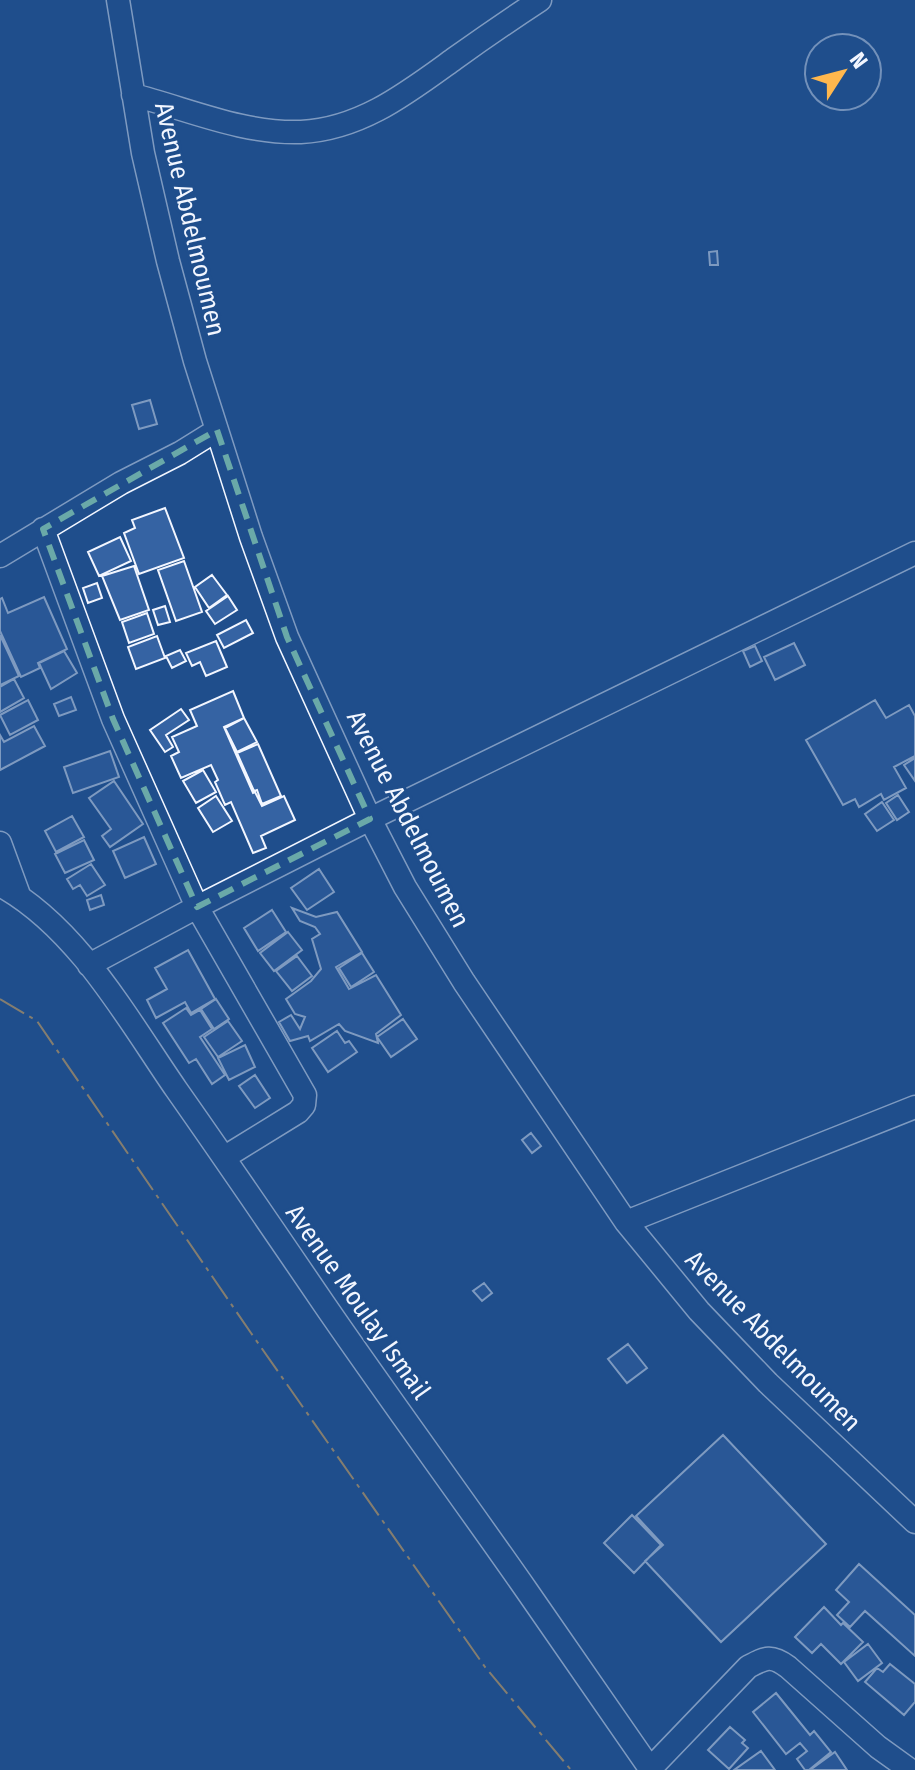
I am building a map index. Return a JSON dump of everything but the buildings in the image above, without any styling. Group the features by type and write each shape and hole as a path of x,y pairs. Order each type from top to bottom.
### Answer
{"street":[{"name":"Avenue Abdelmoumen","path":"118,0 143,153 168,261 195,361 251,537 287,637 370,819 405,887 464,982 626,1222 699,1311 768,1383 915,1522"},
{"path":"133,95 214,120 261,128 299,132 336,127 358,120 405,94 540,0"},
{"path":"0,556 217,430"},
{"path":"43,529 113,719 197,907 306,1100 298,1112 225,1157"},
{"path":"89,965 370,819 915,553"},
{"path":"0,843 9,890"},
{"name":"Avenue Moulay Ismail","path":"9,890 49,921 89,965 650,1769"},
{"path":"626,1222 915,1107"},
{"path":"650,1769 748,1667 769,1658 788,1667 878,1747 910,1770"},
{"path":"878,1747 887,1770"}],"highlighted area":[{"path":"217,430 287,637 370,819 197,907 113,719 43,529"}],"power":[{"path":"0,999 37,1021 485,1667 571,1770"}]}
